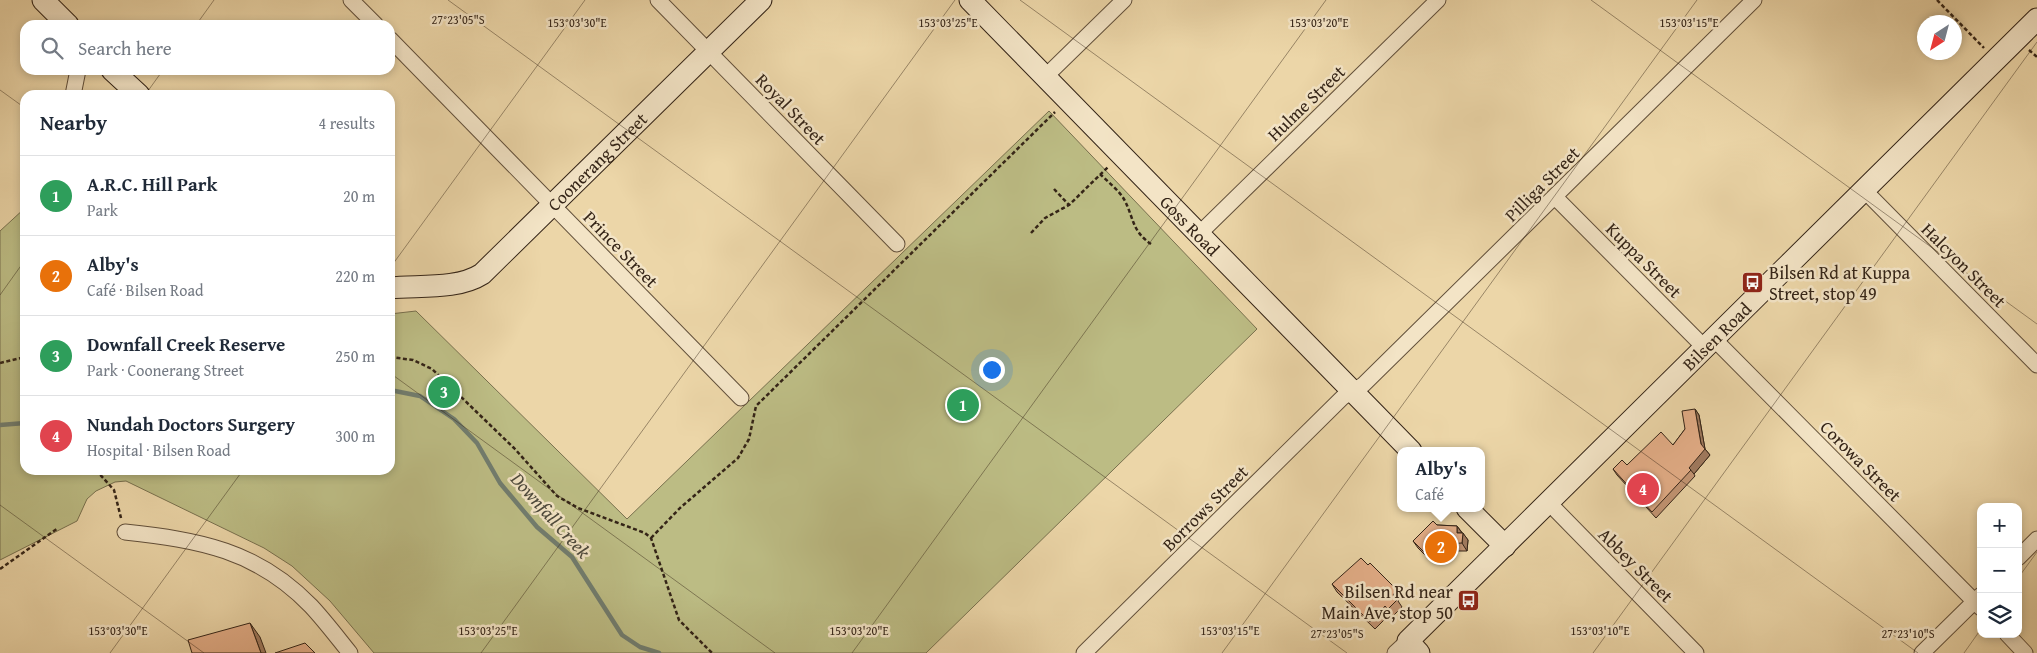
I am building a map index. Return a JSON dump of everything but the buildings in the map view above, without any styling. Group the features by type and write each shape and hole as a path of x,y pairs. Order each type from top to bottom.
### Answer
{"street":[{"path":"43,0 63,20"},
{"path":"351,0 371,20"},
{"name":"Royal Street","path":"658,0 898,244"},
{"name":"Coonerang Street","path":"395,288 453,284 474,279 490,267 761,0"},
{"name":"Goss Road","path":"970,0 1045,77 1061,111 1199,234 1407,447"},
{"path":"1045,77 1124,0"},
{"name":"Hulme Street","path":"1199,234 1438,0"},
{"name":"Pilliga Street","path":"1354,392 1363,386 1754,0"},
{"name":"Bilsen Road","path":"1407,649 1505,546 2037,19"},
{"name":"Prince Street","path":"395,45 741,398"},
{"path":"74,90 77,75"},
{"path":"117,75 134,90"},
{"name":"Halcyon Street","path":"1865,191 2037,366"},
{"name":"Kuppa Street","path":"1555,197 1710,344"},
{"name":"Corowa Street","path":"1710,344 1977,600"},
{"name":"Borrows Street","path":"1084,653 1343,397 1354,392"},
{"name":"Abbey Street","path":"1549,503 1696,653"},
{"path":"1471,512 1505,546"},
{"path":"125,532 193,540 239,555 258,565 293,589 312,607 350,653"},
{"path":"2022,554 2037,539"},
{"path":"1922,653 1977,604"},
{"path":"2010,638 2025,653"}],"path":[{"path":"1936,0 1995,60"},
{"path":"651,538 680,508 738,458 748,439 756,406 1061,111"},
{"path":"1030,233 1045,218 1069,206 1109,166 1102,160"},
{"path":"1100,174 1121,196 1132,224 1144,240 1151,244"},
{"path":"1054,189 1069,206"},
{"path":"0,363 20,358"},
{"path":"395,358 413,360 432,369 514,448 557,496 578,508 644,533 651,538 679,620 712,653"},
{"path":"100,475 114,490 125,532"},
{"path":"0,569 58,528"}],"green space":[{"path":"1049,111 1257,329 926,653 374,653 330,601 292,566 264,548 126,481 115,482 96,491 87,499 77,521 0,560 0,231 20,213 20,475 395,475 395,313 416,311 627,519"}],"waterway":[{"name":"Downfall Creek","path":"395,391 420,396 454,419 477,443 500,483 537,527 572,557 622,635 640,647 659,653"},
{"name":"Downfall Creek","path":"0,425 20,423"}],"place":[{"name":"Bilsen Rd at Kuppa Street, stop 49","path":"1753,282"},
{"name":"Downfall Creek Reserve","path":"444,392"},
{"name":"A.R.C. Hill Park","path":"963,405"},
{"name":"Nundah Doctors Surgery","path":"1643,489"},
{"name":"Alby's","path":"1441,547"},
{"name":"Bilsen Rd near Main Ave, stop 50","path":"1469,601"}]}
